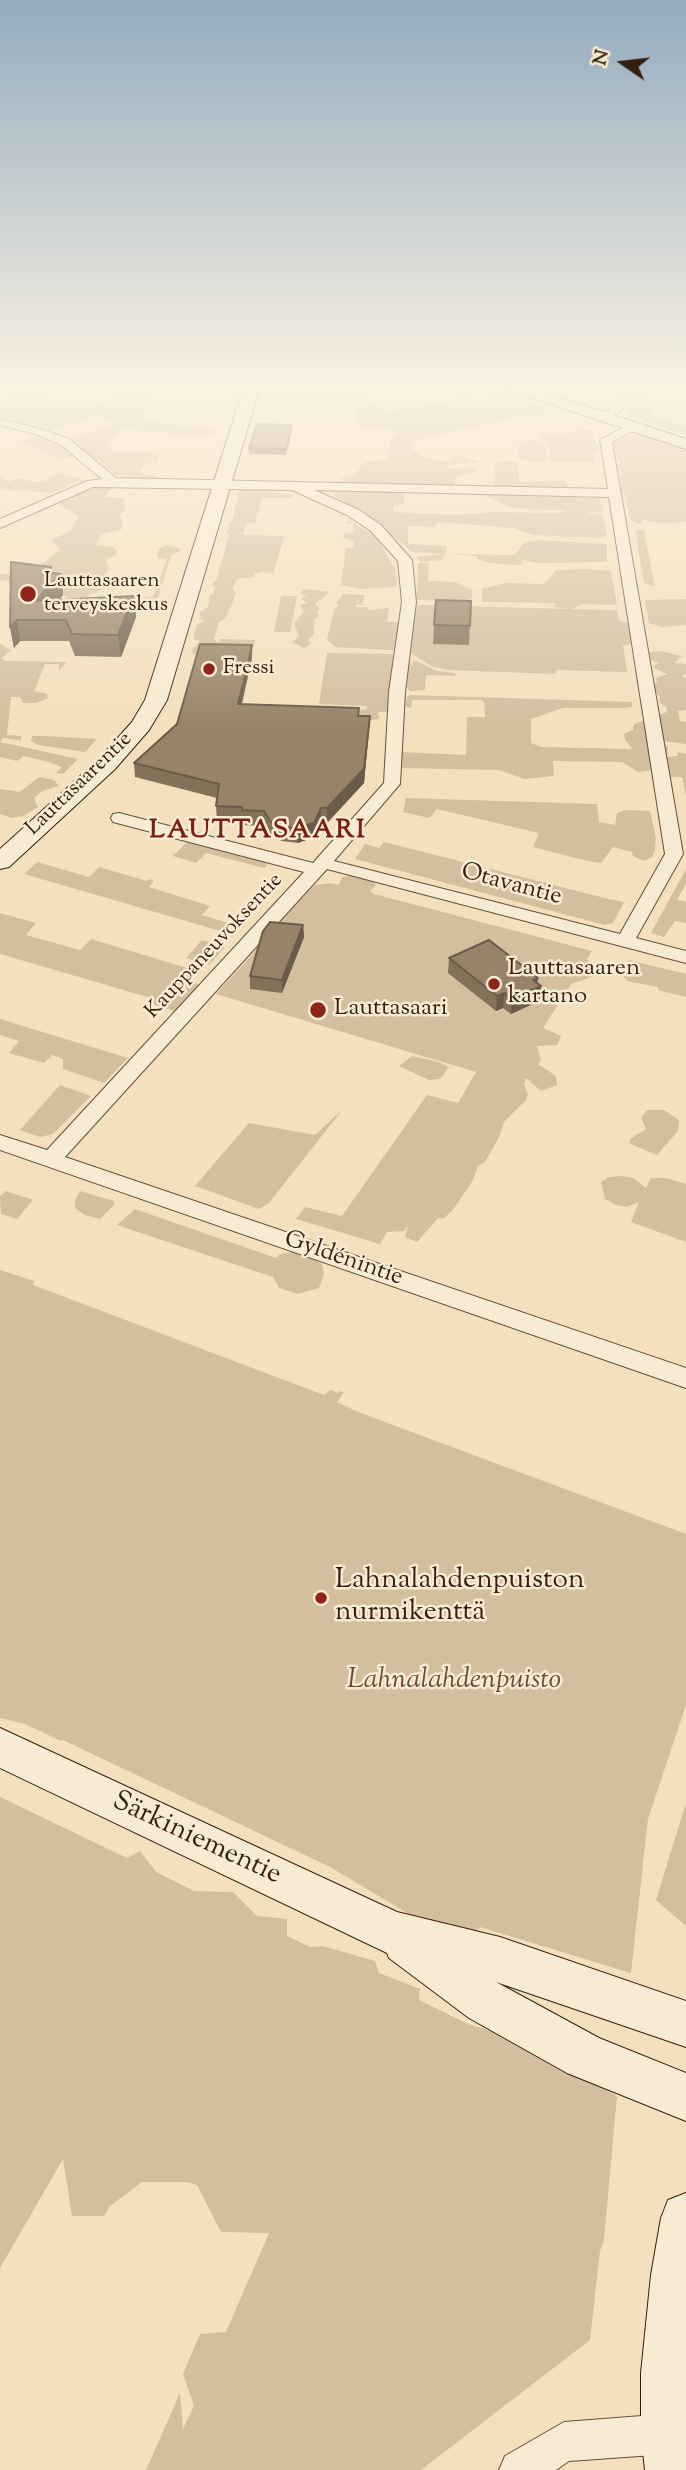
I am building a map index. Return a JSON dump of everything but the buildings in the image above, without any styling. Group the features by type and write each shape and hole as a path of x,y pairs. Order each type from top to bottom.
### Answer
{"main road":[{"name":"Lauttasaarentie","path":"0,862 107,764 141,725 156,700 219,498"},
{"name":"Särkiniementie","path":"0,1747 393,1933 500,1960 686,2024"},
{"name":"Särkiniementie","path":"393,1933 485,2002 584,2056 686,2097"},
{"path":"676,2447 668,2373 677,2275 686,2218"}],"street":[{"path":"0,524 59,498"},
{"name":"Kauppaneuvoksentie","path":"50,1160 320,867 392,784 398,686 410,589 402,554 376,528 343,506 324,498"},
{"path":"616,498 674,854 625,941"},
{"name":"Otavantie","path":"119,818 686,957"},
{"name":"Gyldénintie","path":"0,1142 686,1378"},
{"path":"519,2470 564,2442 676,2447"}],"green space":[{"path":"70,498 125,498 123,503 126,510 119,514 123,523 121,530 102,534 95,545 114,547 117,551 115,556 107,559 109,567 101,586 103,588 84,599 153,597 167,558 158,558 157,550 166,545 176,547 181,550 171,556 158,598 83,601 69,599 51,586 0,580 0,574 19,576 49,573 42,564 60,550 52,540 70,531 79,517 59,504"},
{"path":"238,498 262,498 255,523 245,526 243,535 284,536 273,574 262,572 254,574 255,577 237,579 232,589 236,593 233,602 225,619 219,622 214,639 218,643 220,639 255,640 252,654 198,656 193,654 192,650 200,641 194,639 194,633 198,624 205,620 201,620 200,612 208,607 210,595 213,594 215,587 211,585 217,579 229,534 226,531 232,521"},
{"path":"338,498 405,498 403,504 394,506 393,512 456,515 568,511 511,508 491,498 599,498 603,511 586,513 603,515 607,536 597,538 533,535 513,528 438,522 435,527 408,526 408,544 447,546 446,554 514,555 525,542 537,540 607,544 607,562 537,563 523,560 521,565 513,565 490,563 477,559 477,556 445,554 442,560 421,562 416,557 443,554 412,552 378,523"},
{"path":"625,498 686,498 686,522 662,523 643,520 642,525 630,520"},
{"path":"348,519 368,532 373,531 383,543 381,545 396,570 396,587 360,589 341,585 346,548 353,548 354,541 343,538 343,534 354,533 353,523 347,523"},
{"path":"635,530 644,530 655,587 644,583"},
{"path":"418,563 429,563 428,581 455,582 473,590 471,601 417,600"},
{"path":"556,570 611,571 617,605 583,604 572,609 617,610 619,621 630,623 636,642 623,646 627,672 556,670 555,674 448,670 431,666 408,651 335,647 327,639 335,607 339,606 336,603 343,594 365,595 362,605 356,604 356,607 368,607 368,610 389,608 387,622 399,622 412,631 417,606 421,605 570,609 554,607 555,604 552,603 482,602 482,589 505,583 544,584"},
{"path":"304,589 330,592 315,604 320,609 317,612 319,616 314,620 314,634 308,639 311,644 304,648 292,642 299,636 294,623 304,611 300,605 308,603 301,599 306,596 300,593"},
{"path":"281,596 297,596 290,632 274,632"},
{"path":"686,599 686,625 662,627 649,623 645,600"},
{"path":"0,644 11,650 2,658 5,661 67,662 59,670 59,664 45,664 34,691 47,694 48,698 36,703 23,703 20,697 11,697 7,735 21,736 21,740 3,738 0,742"},
{"path":"660,651 682,656 674,663 686,664 686,674 681,676 686,678 686,710 678,711 680,721 686,722 686,744 661,741 668,747 667,757 678,756 677,752 686,754 686,797 682,777 670,777 652,770 638,772 622,762 553,761 554,776 524,779 499,770 400,768 401,752 466,755 467,717 485,717 484,702 481,700 412,700 411,708 405,706 410,695 632,702 632,707 622,708 563,708 531,719 531,743 541,747 633,749 625,740 624,734 633,730 634,724 667,712 666,707 659,702 660,697 651,687 657,682 656,678 667,674 654,668 659,663 650,660 649,652"},
{"path":"327,653 395,654 410,660 412,668 413,661 416,661 437,671 455,673 456,676 426,675 425,690 410,691 406,686 403,687 402,711 378,712 379,719 364,721 354,711 367,709 367,706 319,704"},
{"path":"32,736 97,739 85,752 38,745 31,741"},
{"path":"0,742 78,759 63,774 56,773 62,767 24,756 17,761 0,757"},
{"path":"39,777 54,780 59,786 42,791 34,798 38,807 23,816 12,818 0,814 0,789 20,792"},
{"path":"406,798 597,804 599,822 615,825 617,813 625,810 650,811 656,838 655,851 652,857 644,861 633,856 632,852 613,847 601,863 587,861 533,847 539,833 437,809 429,818 403,812"},
{"path":"187,842 266,863 267,866 264,868 206,853 196,863 173,856"},
{"path":"384,842 624,902 613,923 605,925 355,859 365,844 379,848"},
{"path":"37,862 89,877 99,867 147,881 150,879 154,881 149,887 210,906 202,915 231,924 224,932 24,874"},
{"path":"686,869 686,884 677,900 686,902 686,923 675,921 664,937 651,933"},
{"path":"342,877 373,881 376,885 370,891 374,894 592,951 587,959 593,965 595,976 571,984 543,1028 561,1036 557,1045 537,1046 541,1060 538,1064 556,1076 557,1085 541,1091 526,1078 526,1100 504,1122 499,1137 485,1162 478,1166 472,1182 452,1211 444,1218 438,1218 417,1242 405,1237 408,1226 404,1231 387,1232 380,1244 296,1219 305,1207 342,1216 427,1095 458,1103 476,1072 216,994 252,955 266,934 315,885 339,885"},
{"path":"0,913 36,923 26,935 80,950 91,939 187,968 183,972 191,973 200,987 178,1012 157,1006 149,1001 151,998 0,954"},
{"path":"202,940 225,947 209,965 186,958"},
{"path":"629,960 686,974 686,997 658,990 658,987 627,981 621,973"},
{"path":"0,1019 128,1058 104,1083 63,1069 63,1059 52,1055 44,1063 9,1053 19,1041 0,1035"},
{"path":"412,1056 449,1067 440,1079 429,1080 399,1066"},
{"path":"60,1085 91,1096 53,1134 40,1137 20,1130"},
{"path":"343,1109 269,1203 259,1209 195,1186 249,1123 315,1135"},
{"path":"647,1110 664,1110 679,1120 678,1131 657,1155 630,1144 630,1139 646,1129 641,1118"},
{"path":"609,1177 633,1178 646,1188 651,1178 666,1178 686,1184 686,1242 631,1222 639,1202 627,1207 605,1199 601,1182"},
{"path":"6,1191 33,1200 17,1219 1,1214 0,1196"},
{"path":"80,1191 114,1201 114,1205 100,1219 85,1215 75,1208 75,1200"},
{"path":"135,1209 276,1258 280,1254 292,1252 310,1256 322,1264 324,1274 319,1288 298,1294 279,1288 273,1277 117,1225"},
{"name":"Lahnalahdenpuisto","path":"0,1270 34,1281 33,1285 324,1395 330,1390 344,1392 337,1402 358,1412 686,1534 686,1705 648,1819 631,1973 480,1927 469,1939 417,1919 330,1867 63,1740 25,1724 0,1718"},
{"path":"0,1797 127,1858 140,1851 156,1872 194,1891 233,1892 257,1916 287,1919 287,1936 310,1947 323,1946 375,1961 379,1973 420,1989 419,2000 468,2024 501,2034 617,2096 604,2240 600,2251 590,2340 421,2470 146,2470 180,2393 183,2429 194,2406 183,2374 200,2334 226,2332 269,2233 221,2232 197,2185 187,2182 142,2182 110,2206 104,2216 72,2216 63,2159 0,2268"},
{"path":"686,1803 686,1926 656,1900"}],"place":[{"name":"Lauttasaaren terveyskeskus","path":"28,594"},
{"name":"Fressi","path":"209,669"},
{"name":"Lauttasaaren kartano","path":"494,984"},
{"name":"Lauttasaari","path":"318,1010"},
{"name":"Lahnalahdenpuiston nurmikenttä","path":"321,1598"}],"district":[{"name":"LAUTTASAARI","path":"258,833"}]}
